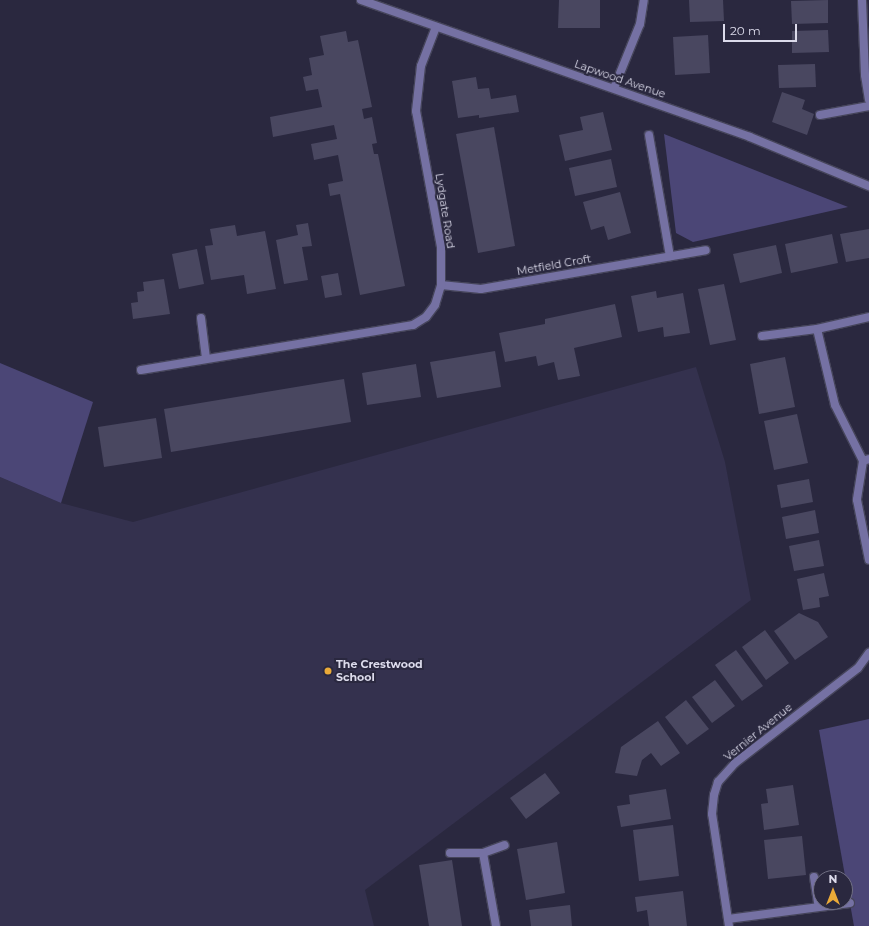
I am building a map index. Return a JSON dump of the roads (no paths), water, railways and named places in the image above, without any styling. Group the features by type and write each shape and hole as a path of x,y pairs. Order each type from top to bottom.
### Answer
{"street":[{"name":"Lapwood Avenue","path":"361,0 750,137 869,186"},
{"path":"614,88 640,24 644,0"},
{"path":"864,0 865,75 869,100"},
{"name":"Lydgate Road","path":"142,370 206,358 413,325 426,317 435,305 441,285 441,247 416,111 421,66 436,27"},
{"path":"820,115 869,106"},
{"path":"649,135 670,256"},
{"name":"Metfield Croft","path":"441,285 481,289 706,250"},
{"path":"762,336 817,329 869,317"},
{"path":"201,318 206,358"},
{"path":"817,329 835,405 866,460 857,500 869,560"},
{"name":"Vernier Avenue","path":"729,922 712,814 714,795 718,782 735,763 858,668 869,653"},
{"path":"450,853 483,853 505,845"},
{"path":"483,853 496,926"},
{"path":"729,922 813,908"}],"place":[{"name":"The Crestwood School","path":"328,671"}]}
